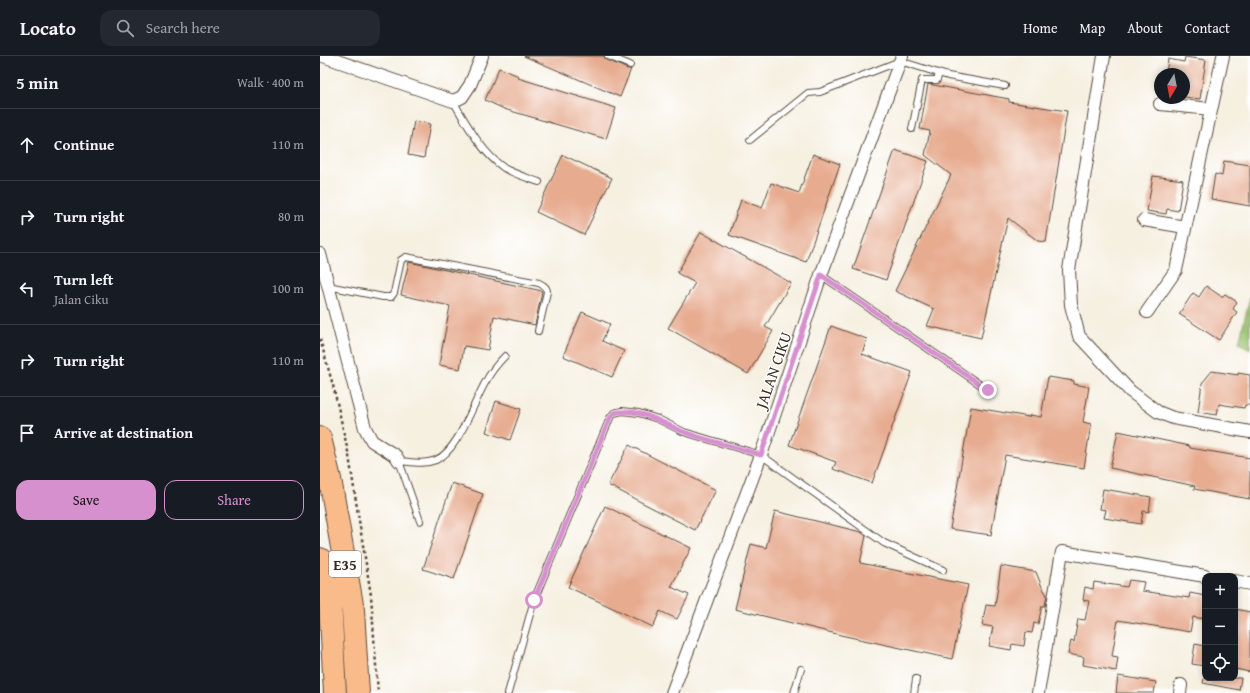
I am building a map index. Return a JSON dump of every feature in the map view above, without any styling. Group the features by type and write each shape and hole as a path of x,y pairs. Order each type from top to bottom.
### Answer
{"highway":[{"name":"E35","path":"320,438 330,479 353,610 358,693"},
{"name":"E35","path":"320,559 330,599 335,693"}],"street":[{"path":"323,56 453,100 462,97 470,85 482,56"},
{"path":"1104,56 1069,270 1072,306 1079,336 1130,391 1158,412 1173,418 1250,432"},
{"path":"1147,312 1176,270 1223,56"},
{"name":"JALAN CIKU","path":"672,693 761,455 821,275 901,58"},
{"path":"1160,104 1211,109"},
{"path":"1144,220 1185,227"},
{"path":"320,254 366,428 372,441 396,456 399,461"},
{"path":"1038,693 1062,552 1202,575"},
{"path":"1238,582 1250,584"}],"lane":[{"path":"608,56 630,65"},
{"path":"750,140 808,93 820,92 901,58 939,74 1006,86"},
{"path":"912,129 922,80 937,80 939,74"},
{"path":"453,100 468,125 489,154 505,168 539,182"},
{"path":"328,286 383,297 391,297 394,294 401,260 406,257 539,284 543,285 547,292 538,331"},
{"path":"821,275 988,390"},
{"path":"420,521 399,461 421,464 442,457 453,446 485,382 505,356"},
{"path":"508,693 534,600 610,418 614,413 622,411 639,413 658,419 684,432 761,455 884,543 943,570"},
{"path":"794,693 801,669"},
{"path":"914,693 916,679"}],"path":[{"path":"320,340 334,389 347,449 358,514 371,595 378,693"}],"green space":[{"path":"1250,297 1250,349 1239,343"}],"building":[{"path":"524,56 604,56 606,60 631,69 620,97"},
{"path":"1185,57 1206,60 1200,99 1190,98 1190,68 1167,68 1168,59 1184,62"},
{"path":"499,68 519,76 518,78 616,108 606,139 504,109 485,100"},
{"path":"928,84 1009,99 1009,102 1067,111 1046,242 1038,241 1008,218 981,338 927,326 934,309 895,291 951,175 925,155 930,131 920,129"},
{"path":"414,121 430,124 424,158 408,155"},
{"path":"895,150 928,161 886,280 853,269"},
{"path":"813,154 840,164 806,262 729,235 741,200 762,208 771,183 799,193"},
{"path":"563,155 612,178 584,235 536,212"},
{"path":"1224,161 1250,165 1250,206 1211,199 1215,174 1222,176"},
{"path":"1153,176 1183,180 1178,211 1167,209 1166,214 1147,211"},
{"path":"701,232 791,283 765,327 773,331 748,374 668,328 695,283 677,273"},
{"path":"409,262 542,291 535,325 494,316 488,350 464,346 460,369 439,365 450,306 401,295"},
{"path":"1206,286 1222,297 1225,294 1237,302 1233,309 1237,312 1219,340 1179,314 1193,293 1199,297"},
{"path":"582,312 610,324 602,341 624,351 612,377 563,356"},
{"path":"831,326 867,339 862,354 912,372 872,483 833,469 836,462 789,445"},
{"path":"1212,371 1238,375 1238,373 1250,375 1250,405 1245,405 1244,408 1219,404 1217,415 1198,412 1202,383"},
{"path":"1048,377 1074,381 1074,384 1089,387 1083,422 1091,424 1084,468 1005,455 991,535 950,529 971,407 1029,417 1030,415 1041,417"},
{"path":"496,401 521,409 510,440 486,432"},
{"path":"1118,431 1190,446 1190,448 1250,458 1250,499 1194,489 1195,486 1110,468"},
{"path":"629,445 716,490 695,530 608,485"},
{"path":"452,483 483,494 454,579 423,569"},
{"path":"1103,489 1151,497 1149,512 1143,511 1141,524 1104,518 1106,510 1100,509"},
{"path":"605,506 691,548 671,587 689,595 677,619 660,611 653,627 568,587"},
{"path":"775,511 861,532 866,536 860,563 968,585 952,659 845,636 735,609 751,544 766,548"},
{"path":"1001,566 1036,572 1047,595 1045,606 1042,606 1038,624 1034,623 1032,633 1026,632 1024,646 1012,644 1011,650 989,646 993,627 982,625 986,605 995,606"},
{"path":"1129,580 1144,582 1142,591 1189,598 1190,593 1202,595 1202,618 1193,617 1190,632 1118,620 1112,656 1118,657 1116,671 1083,665 1084,657 1068,654 1071,641 1074,642 1078,619 1085,620 1089,601 1083,600 1085,587 1093,589 1094,582 1127,587"},
{"path":"1238,610 1250,612 1250,672 1238,670"},
{"path":"1195,644 1202,645 1202,666 1192,664"},
{"path":"1118,676 1156,682 1154,693 1116,693"},
{"path":"1238,678 1241,678 1239,690 1203,683 1203,681 1238,681"}],"route":[{"path":"534,600 610,418 614,413 622,411 639,413 658,419 684,432 761,455 821,275 988,390"}]}
